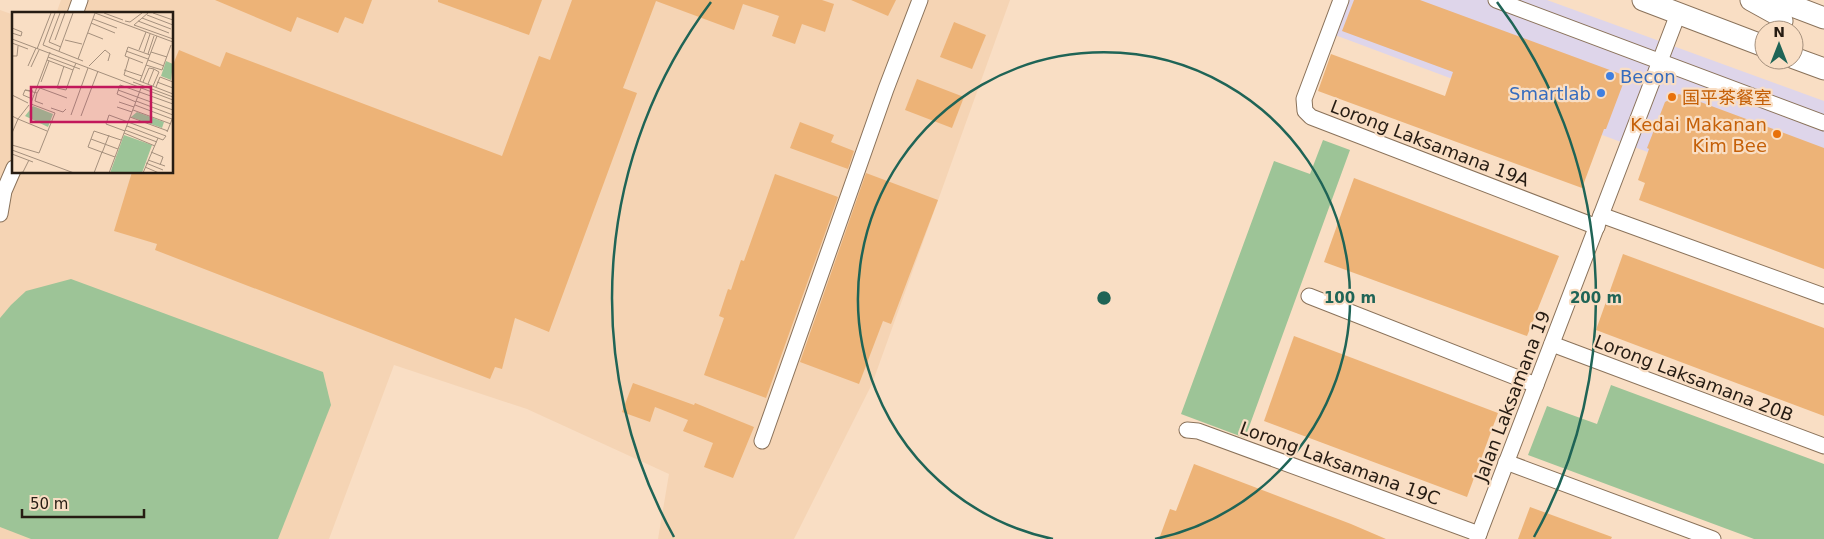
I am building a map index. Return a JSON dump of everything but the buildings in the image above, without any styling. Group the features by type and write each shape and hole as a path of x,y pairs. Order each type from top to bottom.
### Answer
{"main road":[{"path":"1643,0 1754,42"},
{"path":"1751,0 1780,16 1782,20"},
{"path":"1776,0 1824,18"},
{"path":"1684,16 1754,31"},
{"path":"1804,62 1824,69"}],"street":[{"path":"76,12 80,0"},
{"path":"762,441 886,89 920,0"},
{"name":"Lorong Laksamana 19A","path":"1341,0 1304,98 1305,111 1311,117 1599,221 1824,296"},
{"path":"1496,0 1824,123"},
{"name":"Jalan Laksamana 19","path":"1478,536 1660,62 1684,16"},
{"path":"0,214 2,194 12,172"},
{"path":"1309,296 1536,385"},
{"name":"Lorong Laksamana 20B","path":"1552,344 1824,446"},
{"name":"Lorong Laksamana 19C","path":"1187,430 1198,431 1478,536"},
{"path":"1506,462 1712,539"}],"shaded area":[{"path":"61,0 1010,0 872,384 794,539 658,539 669,474 527,409 394,365 329,539 0,539 0,10 12,14 12,174 174,174 174,12 57,12"},
{"path":"1349,0 1547,0 1824,101 1824,218 1335,35"}],"green space":[{"path":"1323,140 1350,150 1245,438 1181,414 1274,161 1310,174"},
{"path":"71,279 323,372 331,405 278,539 31,539 0,527 0,318 26,291"},
{"path":"1611,385 1824,464 1824,539 1754,539 1528,455 1547,406 1597,424"}],"place":[{"name":"Becon","path":"1610,76"},
{"name":"Smartlab","path":"1601,93"},
{"name":"国平茶餐室","path":"1672,97"},
{"name":"Kedai Makanan Kim Bee","path":"1777,134"}]}
